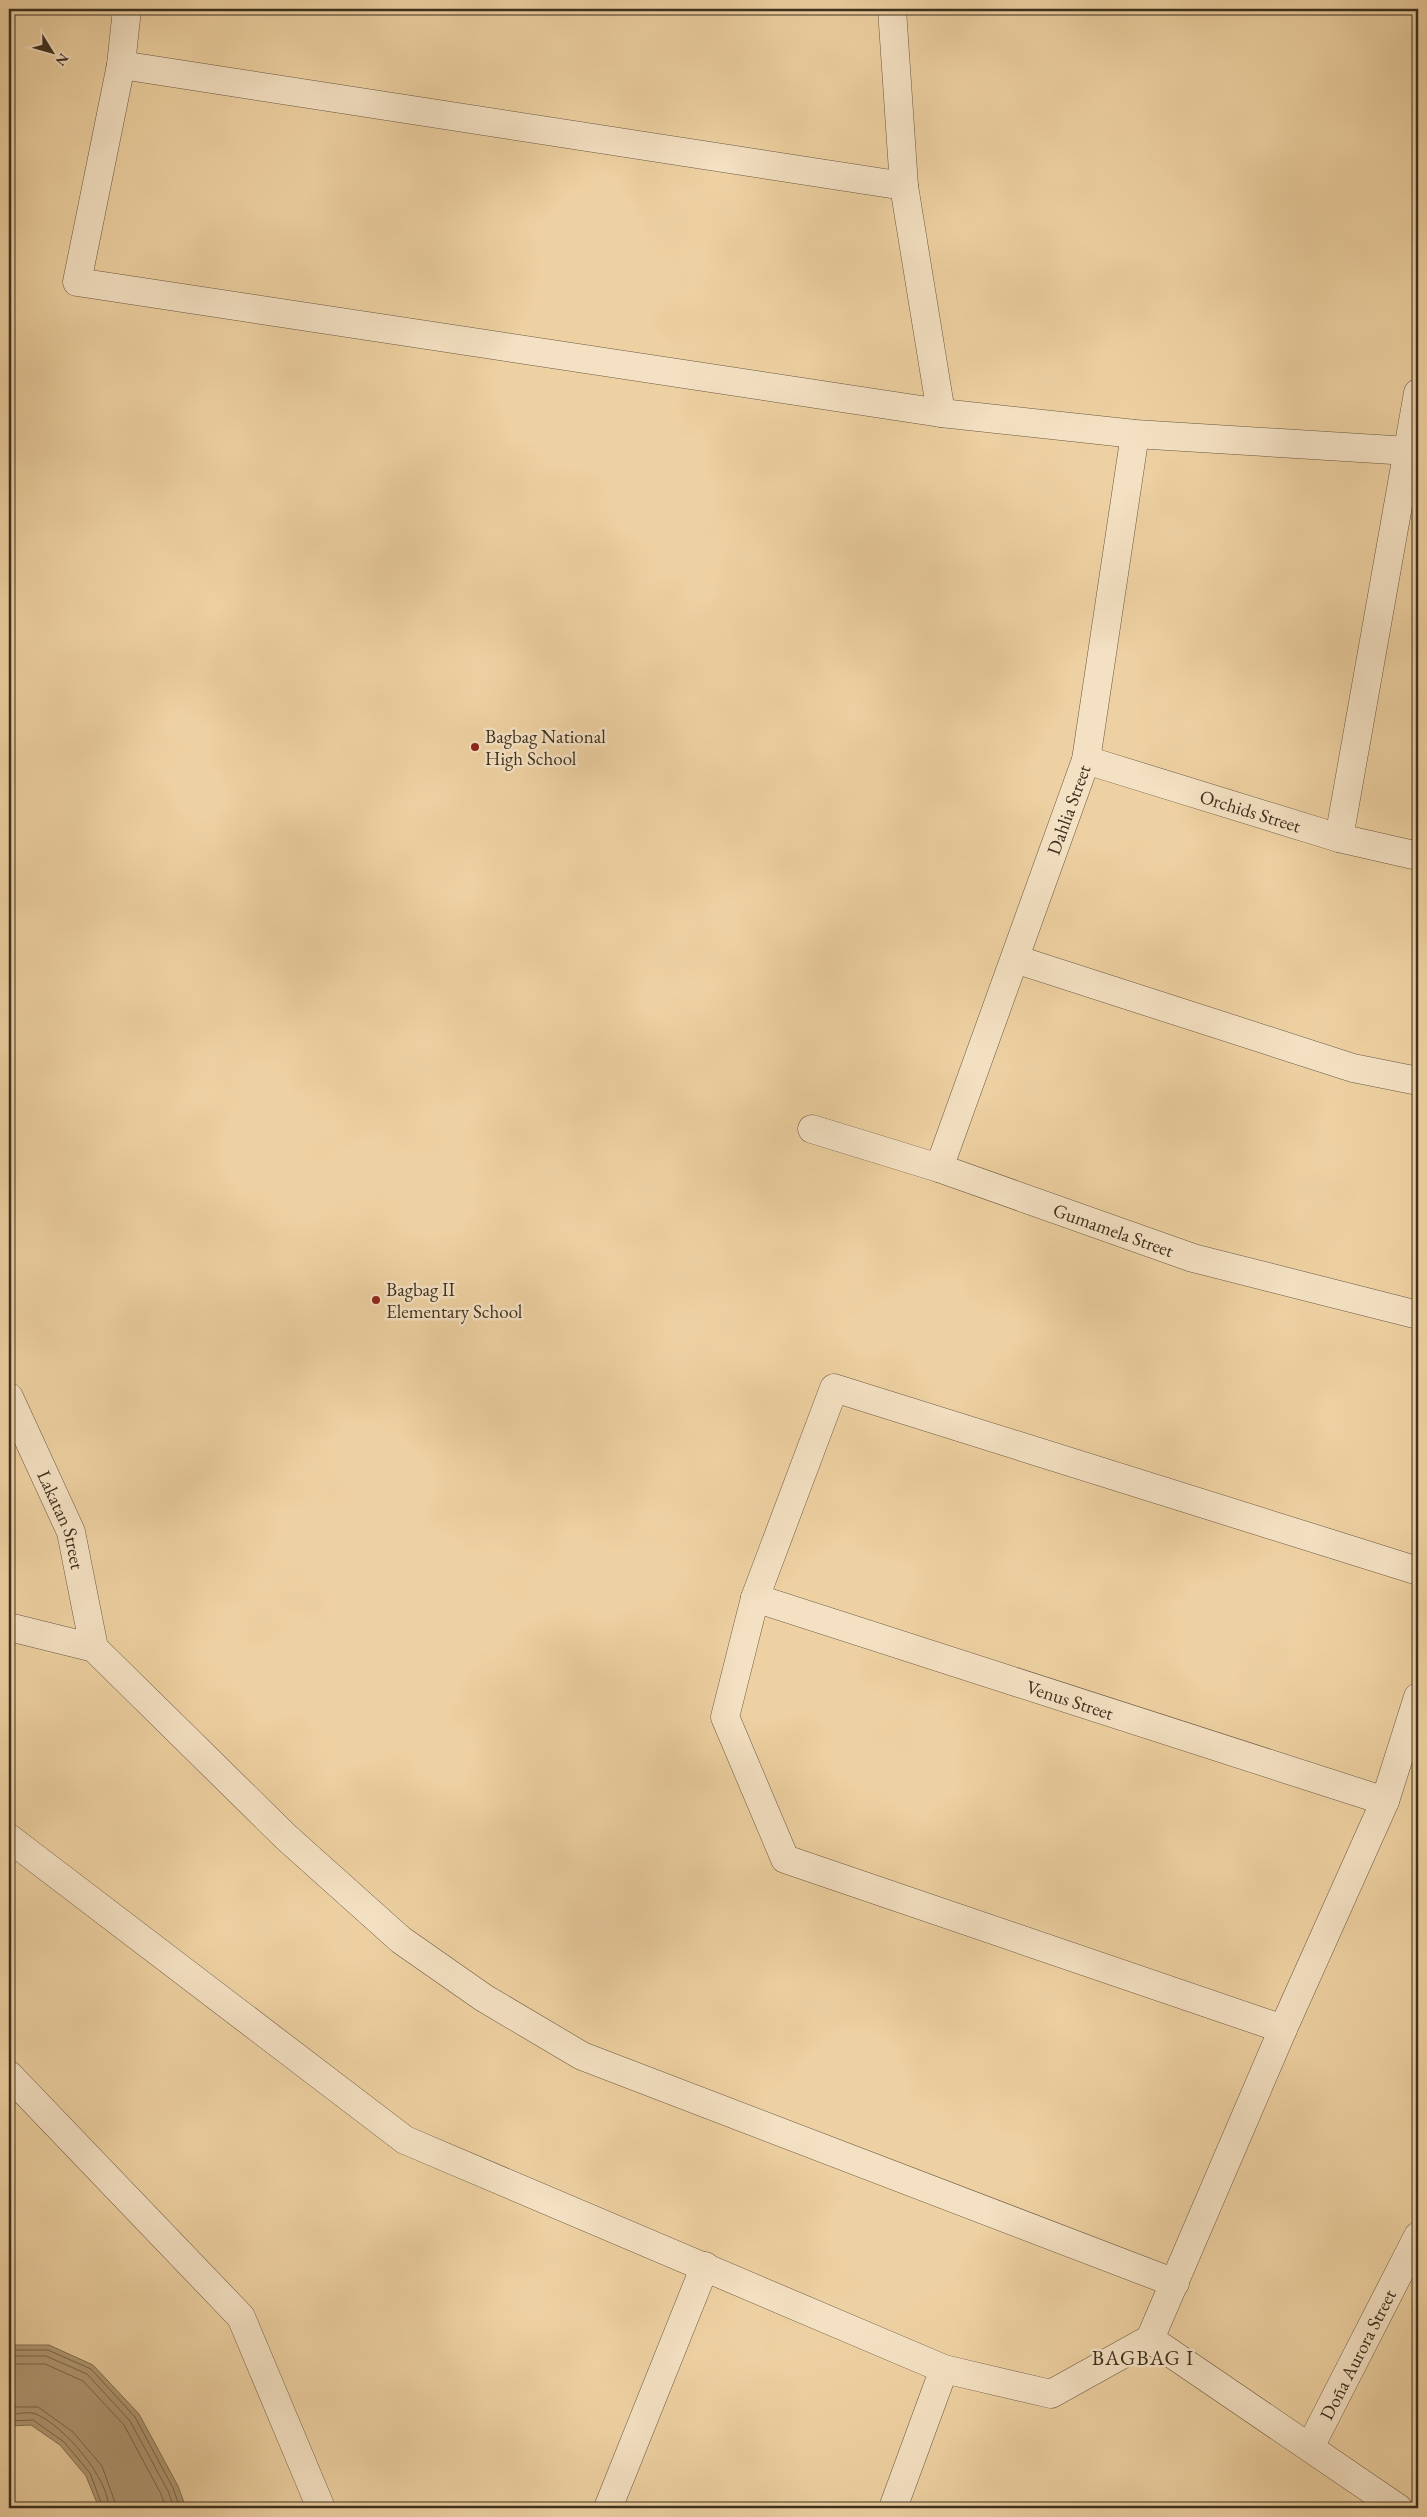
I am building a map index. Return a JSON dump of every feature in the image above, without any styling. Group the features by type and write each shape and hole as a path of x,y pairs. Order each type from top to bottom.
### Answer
{"street":[{"path":"127,9 121,65 77,282 941,413 1135,434 1409,451"},
{"path":"892,9 904,186 941,413"},
{"path":"121,65 904,186"},
{"path":"1340,838 1418,393"},
{"name":"Dahlia Street","path":"939,1168 1086,760 1135,434"},
{"name":"Orchids Street","path":"1086,760 1340,838 1418,856"},
{"path":"1014,959 1353,1068 1418,1081"},
{"name":"Gumamela Street","path":"812,1129 939,1168 1193,1258 1418,1315"},
{"path":"1283,2029 785,1859 725,1718 755,1598 834,1388 1418,1571"},
{"name":"Lakatan Street","path":"9,1397 71,1532 94,1648"},
{"name":"Venus Street","path":"755,1598 1386,1801"},
{"path":"9,1627 94,1648 286,1837 401,1940 484,1998 574,2051 1176,2283"},
{"path":"9,1838 405,2140 706,2266 944,2369 1051,2394 1150,2339 1176,2283 1283,2029 1386,1801 1418,1696"},
{"path":"9,2075 241,2317 321,2508"},
{"name":"Doña Aurora Street","path":"1310,2447 1418,2236"},
{"path":"608,2508 706,2266"},
{"path":"1150,2339 1398,2508"},
{"path":"894,2508 944,2369"}],"water":[{"path":"9,2345 49,2345 93,2365 139,2414 178,2486 186,2508 99,2508 86,2476 60,2445 31,2425 9,2426"}],"place":[{"name":"Bagbag National High School","path":"475,747"},
{"name":"Bagbag II Elementary School","path":"376,1300"}],"district":[{"name":"BAGBAG I","path":"1143,2358"}]}
